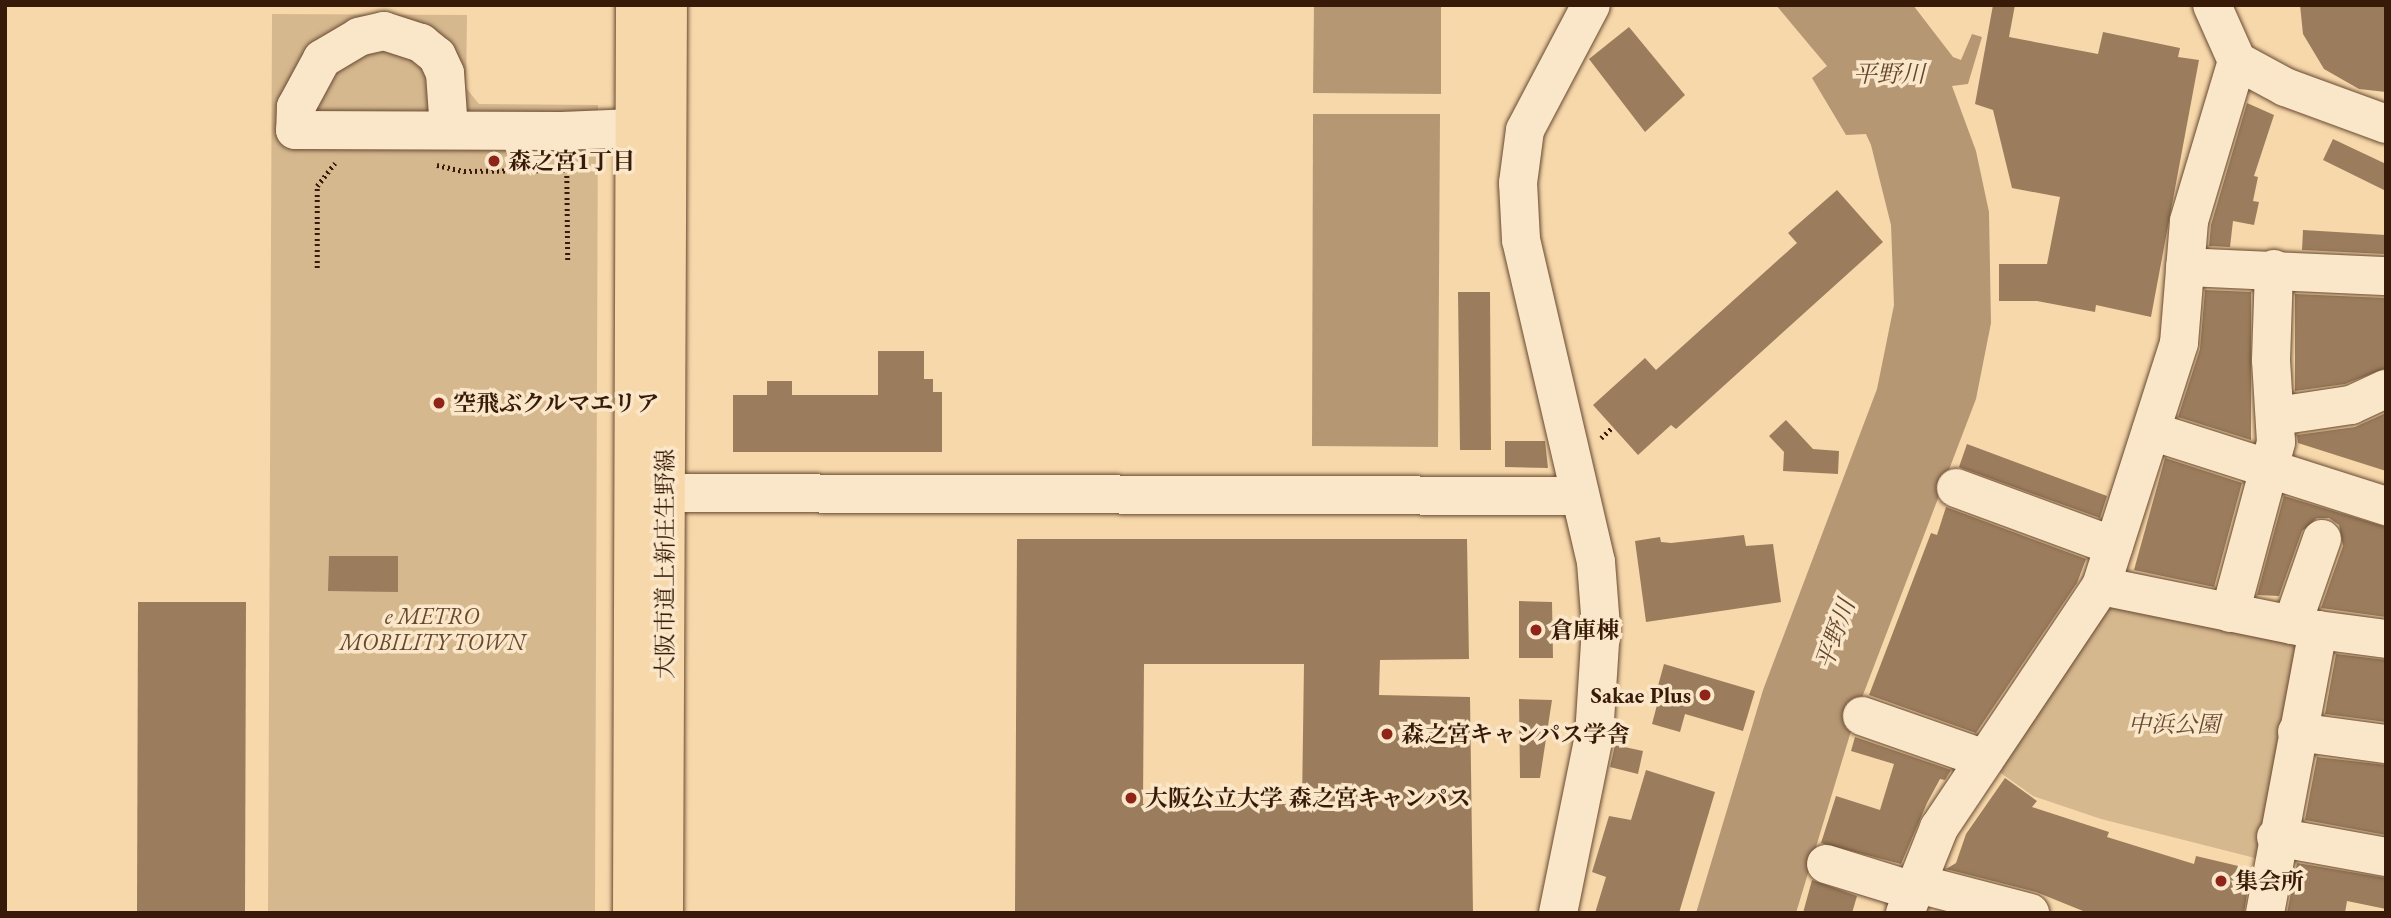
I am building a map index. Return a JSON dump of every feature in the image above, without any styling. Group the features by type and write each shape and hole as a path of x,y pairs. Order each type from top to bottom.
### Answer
{"main road":[{"name":"大阪市道上新庄生野線","path":"635,5 651,128 665,493 664,913"},
{"name":"大阪市道上新庄生野線","path":"632,913 651,128 668,5"}],"street":[{"path":"1559,913 1594,736 1601,640 1596,562 1521,240 1518,183 1525,130 1591,5"},
{"path":"2212,5 2237,61 2285,87 2386,124"},
{"path":"449,130 447,84 437,56 421,43 384,32 359,37 322,59 296,107 295,130 561,131 651,128"},
{"path":"1911,896 1939,828 2101,586 2179,343 2197,185 2237,61"},
{"path":"406,130 448,152 537,152 561,131"},
{"path":"2186,267 2386,276"},
{"path":"2230,613 2269,470 2277,416 2271,360 2274,269"},
{"path":"2277,416 2351,405 2386,390"},
{"path":"2151,430 2386,506"},
{"path":"1956,488 2113,546"},
{"path":"665,493 1580,496"},
{"path":"2265,913 2276,837 2298,732 2305,628 2322,539"},
{"path":"2101,586 2305,628 2386,639"},
{"path":"1862,716 1985,759"},
{"path":"2298,732 2386,744"},
{"path":"2276,837 2386,857"},
{"path":"1826,864 1911,896 2030,913"}],"path":[{"path":"317,268 317,186 330,167 340,160"},
{"path":"432,164 464,171 567,170 568,262"}],"green space":[{"name":"e METRO MOBILITY TOWN","path":"272,14 467,15 466,88 479,104 598,105 595,913 268,913"},
{"name":"中浜公園","path":"2105,598 2308,639 2259,859 2101,819 2033,796 1991,766"}],"water":[{"path":"1314,5 1441,5 1441,94 1313,93"},
{"name":"平野川","path":"1776,5 1913,5 1953,57 1961,60 1972,34 1982,37 1968,84 1952,86 1976,151 1989,212 1991,323 1976,399 1858,708 1796,913 1696,913 1763,690 1877,389 1894,305 1891,225 1871,145 1866,134 1846,135 1812,78 1827,66"},
{"path":"1313,114 1440,114 1438,447 1312,446"}],"building":[{"path":"1993,5 2015,5 2009,37 2098,54 2103,32 2180,48 2178,57 2199,60 2151,317 2096,305 2095,312 2037,301 1999,301 1999,264 2047,264 2060,197 2012,188 1993,110 1975,104"},
{"path":"2300,5 2386,5 2386,92 2359,89 2324,69 2303,34"},
{"path":"1629,27 1685,95 1645,132 1589,59"},
{"path":"2247,103 2274,115 2254,176 2258,177 2253,201 2259,202 2254,225 2233,221 2230,247 2209,246 2211,225"},
{"path":"2333,139 2386,164 2386,191 2323,160"},
{"path":"1837,190 1883,242 1676,429 1671,425 1638,455 1593,405 1645,358 1656,370 1797,243 1788,233"},
{"path":"2303,230 2386,235 2385,254 2302,250"},
{"path":"2205,290 2251,292 2251,440 2178,417 2200,349"},
{"path":"1458,292 1490,292 1491,450 1460,450"},
{"path":"2295,294 2386,298 2386,368 2345,384 2295,391"},
{"path":"878,351 924,351 924,379 933,379 933,392 942,392 942,452 733,452 733,395 767,395 767,381 792,381 792,395 878,395"},
{"path":"2386,413 2386,471 2298,443 2297,435 2355,427"},
{"path":"1786,420 1813,449 1839,451 1838,474 1783,471 1784,452 1769,436"},
{"path":"1505,441 1545,441 1548,468 1505,467"},
{"path":"1967,444 2107,496 2100,518 1959,467"},
{"path":"2165,458 2242,483 2214,587 2134,570"},
{"path":"2284,496 2386,527 2386,617 2321,608 2343,546 2339,525 2329,518 2317,518 2302,531 2279,596 2257,595"},
{"path":"1946,507 2086,559 2077,583 1976,733 1869,695 1931,533 1937,535"},
{"path":"1744,535 1746,546 1773,544 1781,602 1646,622 1635,541 1660,537 1661,542 1671,543"},
{"name":"森之宮キャンパス学舎","path":"1017,539 1467,539 1469,659 1380,660 1379,695 1470,697 1473,913 1015,913","holes":["1144,664 1304,664 1302,804 1143,804"]},
{"path":"329,556 398,556 398,592 328,591"},
{"name":"倉庫棟","path":"1519,601 1552,602 1553,658 1519,658"},
{"path":"138,602 246,602 245,913 137,913"},
{"path":"2336,654 2386,660 2386,722 2325,714"},
{"path":"1664,664 1755,691 1743,731 1685,714 1680,732 1652,724 1657,705 1653,704"},
{"path":"1519,699 1552,700 1540,778 1520,778"},
{"path":"1855,737 1951,770 1945,780 1940,779 1927,803 1901,864 1821,843 1836,796 1880,810 1894,764 1851,751"},
{"path":"1615,745 1643,751 1638,774 1610,767"},
{"path":"2317,757 2386,765 2386,835 2305,820"},
{"path":"1646,770 1715,792 1679,913 1595,913 1606,877 1592,872 1609,816 1631,820"},
{"path":"2005,778 2037,801 2032,807 2109,832 2107,837 2194,864 2196,856 2251,869 2244,913 2088,913 2036,892 1946,869 1956,863 1966,834"},
{"path":"2297,863 2386,878 2386,909 2347,901 2345,913 2287,913"},
{"path":"1812,880 1857,896 1852,913 1803,913"}],"place":[{"name":"森之宮1丁目","path":"494,161"},
{"name":"空飛ぶクルマエリア","path":"439,403"},
{"name":"倉庫棟","path":"1536,630"},
{"name":"Sakae Plus","path":"1705,695"},
{"name":"森之宮キャンパス学舎","path":"1387,734"},
{"name":"大阪公立大学 森之宮キャンパス","path":"1131,798"},
{"name":"集会所","path":"2221,881"}]}
